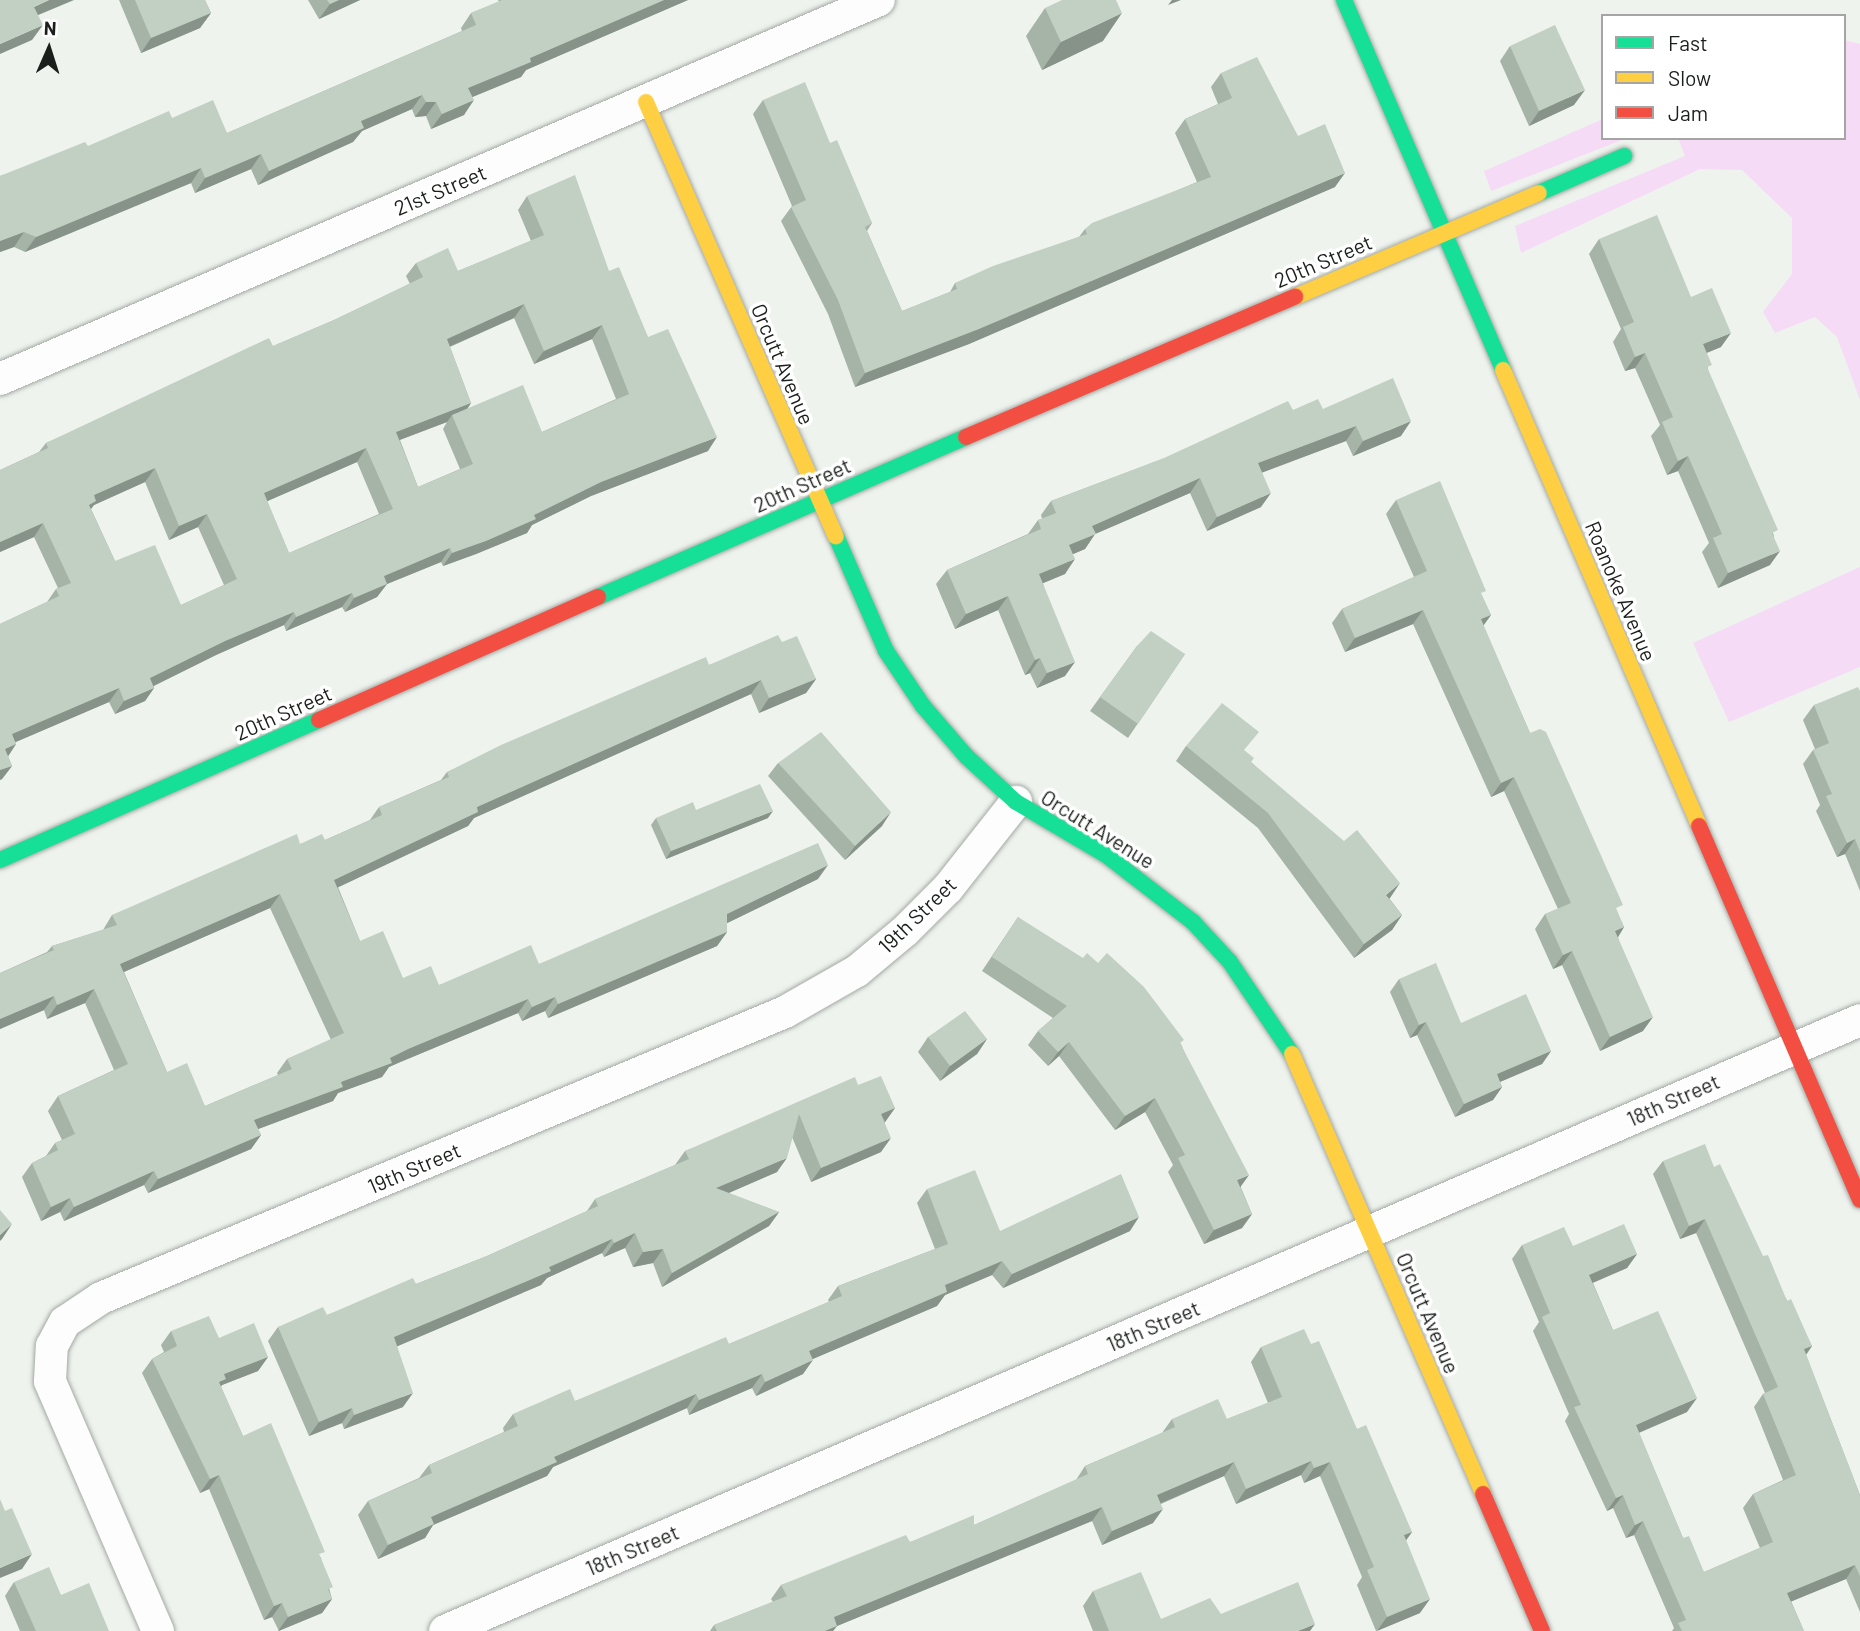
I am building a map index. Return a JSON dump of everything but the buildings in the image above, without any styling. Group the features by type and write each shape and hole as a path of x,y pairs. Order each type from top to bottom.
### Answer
{"street":[{"name":"21st Street","path":"0,379 879,0"},
{"name":"Roanoke Avenue","path":"1344,0 1860,1200"},
{"name":"Orcutt Avenue","path":"646,102 886,651 932,716 966,756 1016,802 1140,878 1193,922 1230,962 1298,1064 1542,1631"},
{"name":"20th Street","path":"0,860 819,500 1624,156"},
{"name":"19th Street","path":"158,1631 50,1381 52,1346 65,1322 101,1298 785,1012 857,971 905,931 948,888 1016,802"},
{"name":"18th Street","path":"445,1631 1860,1020"}],"shaded area":[{"path":"1846,40 1860,44 1860,400 1837,337 1815,317 1775,333 1763,312 1792,274 1792,218 1742,170 1700,169 1521,253 1515,226 1685,156 1679,140 1846,140"},
{"path":"1601,120 1601,140 1622,140 1491,191 1484,171"},
{"path":"1860,567 1860,667 1729,722 1693,643"}],"traffic: fast":[{"path":"1344,0 1503,370"},
{"path":"1539,193 1624,156"},
{"path":"598,597 966,437"},
{"path":"836,536 886,651 923,706 966,756 1016,802 1106,855 1193,922 1230,962 1292,1054"},
{"path":"0,860 319,720"}],"traffic: slow":[{"path":"646,102 836,536"},
{"path":"1295,297 1539,193"},
{"path":"1503,370 1699,826"},
{"path":"1292,1054 1483,1494"}],"traffic: jam":[{"path":"966,437 1295,297"},
{"path":"319,720 598,597"},
{"path":"1699,826 1860,1200"},
{"path":"1483,1494 1542,1631"}]}
